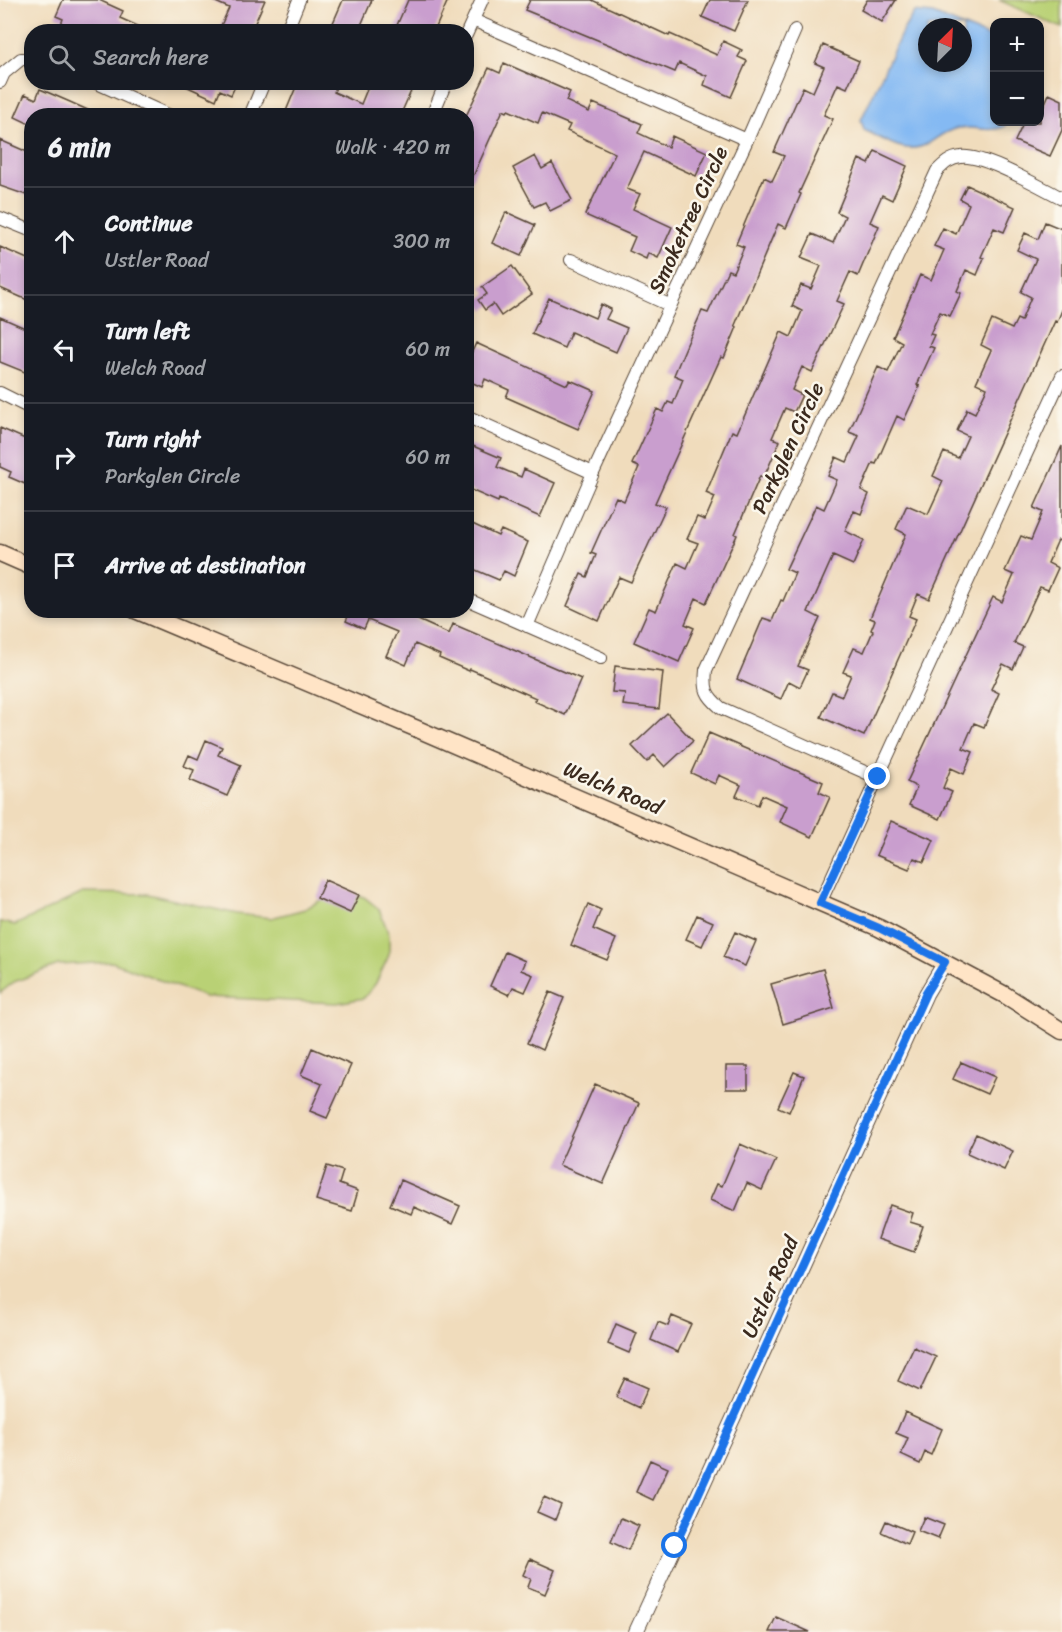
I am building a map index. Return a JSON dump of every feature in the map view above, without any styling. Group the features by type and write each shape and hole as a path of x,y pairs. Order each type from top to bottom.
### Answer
{"main road":[{"path":"0,553 24,564"},
{"name":"Welch Road","path":"168,618 436,737 879,928 1005,995 1062,1031"}],"street":[{"path":"289,24 299,0"},
{"path":"471,24 482,0"},
{"name":"Smoketree Circle","path":"473,20 747,140 669,305 527,626"},
{"path":"747,140 795,30"},
{"path":"0,82 4,73 21,58 24,58"},
{"path":"113,90 152,108"},
{"path":"253,108 261,90"},
{"path":"435,108 443,90"},
{"name":"Parkglen Circle","path":"878,777 721,708 708,696 705,683 706,669 937,171 947,161 960,156 976,158 1062,198"},
{"path":"0,218 24,228"},
{"path":"571,260 669,305"},
{"path":"820,903 1062,376"},
{"path":"0,393 24,405"},
{"path":"474,420 593,473"},
{"path":"474,603 602,658"},
{"name":"Ustler Road","path":"636,1632 926,993 945,962"}],"green space":[{"path":"999,0 1062,0 1062,28 1044,18"},
{"path":"337,891 364,897 379,909 389,935 389,955 376,983 364,998 337,1003 205,997 112,962 58,965 14,982 0,993 0,922 15,925 83,893 147,894 237,914 271,918 305,909"}],"water":[{"path":"914,12 933,14 943,18 918,18 918,72 972,72 972,30 990,37 990,126 1004,127 998,129 958,128 946,132 921,147 904,148 864,130 861,120 902,32"}],"building":[{"path":"63,0 99,0 123,11 120,18 133,24 61,24 63,19 56,16"},
{"path":"211,0 265,0 254,24 222,24 229,8"},
{"path":"343,0 372,0 362,24 332,24"},
{"path":"408,0 448,0 438,24 398,24"},
{"path":"530,0 592,0 669,36 670,34 717,55 723,41 742,50 738,57 747,61 731,97 704,85 707,76 679,63 675,72 525,10"},
{"path":"710,0 748,0 734,31 702,17"},
{"path":"867,0 896,0 882,22 861,10"},
{"path":"823,45 859,61 847,88 838,84 824,115 833,119 799,193 801,194 786,228 778,224 735,325 737,327 724,358 721,357 655,503 666,507 631,582 619,577 599,621 567,606 581,574 587,577 596,555 591,553 616,497 624,501 639,467 632,464 657,409 663,412 668,402 673,404 683,379 674,375 702,311 708,313 728,270 733,272 744,247 736,244 764,177 772,181 784,156 774,152 803,87 813,92 824,67 815,63"},
{"path":"504,63 570,92 566,101 589,112 593,103 642,124 638,133 668,147 672,136 707,152 696,176 644,152 627,189 640,194 633,209 672,227 658,258 648,253 646,259 629,251 635,237 585,215 615,153 567,131 570,125 542,113 538,123 503,110 474,174 474,108 470,108 489,68 500,73"},
{"path":"40,90 42,90 83,108 24,108 24,121 15,117 25,94 36,99"},
{"path":"194,90 220,90 216,100"},
{"path":"220,90 233,90 231,95"},
{"path":"295,90 335,90 334,92 361,104 367,90 411,90 404,108 287,108"},
{"path":"1049,94 1062,100 1062,130 1050,156 1015,141 1022,126 1044,126 1044,106"},
{"path":"0,140 24,150 24,194 0,186"},
{"path":"875,151 907,166 892,200 882,195 870,222 879,226 858,276 850,272 837,301 844,304 812,372 802,367 792,390 802,395 794,412 785,408 772,438 780,441 764,477 760,476 735,534 737,535 706,603 696,598 685,624 694,628 679,662 634,642 649,608 656,611 677,563 687,568 698,543 687,539 697,517 705,520 715,497 706,493 732,431 737,433 781,332 791,337 802,311 792,306 801,285 811,289 821,266 801,258 812,234 833,243 845,216 837,212 859,159 869,164"},
{"path":"535,156 542,169 552,163 572,200 550,211 545,202 534,207 513,168"},
{"path":"967,185 1015,207 1004,232 994,228 981,257 984,258 977,275 966,270 957,291 961,293 950,316 940,312 930,334 934,335 929,346 934,348 917,385 920,386 904,420 897,416 876,464 873,463 861,490 869,494 861,514 854,511 845,531 864,540 853,565 833,556 808,612 820,618 798,666 808,670 800,687 789,681 781,699 737,679 763,618 772,621 781,600 783,601 795,573 786,569 816,505 824,509 837,480 828,476 836,457 847,462 859,436 849,432 878,367 888,372 902,342 893,337 920,275 931,280 944,250 934,246 943,228 956,234 969,204 960,199"},
{"path":"506,212 535,225 521,256 492,243"},
{"path":"1045,222 1062,229 1062,310 929,599 918,594 909,616 916,619 864,736 821,717 832,692 842,696 851,675 843,672 854,648 864,652 873,631 871,630 875,620 870,618 906,534 896,529 907,505 928,514 943,481 933,476 944,452 958,458 968,436 957,431 967,409 975,413 987,388 976,383 991,350 981,345 992,320 1012,329 1017,319 1021,321 1031,297 1021,292 1036,259 1017,250 1025,233 1038,239"},
{"path":"0,247 24,258 24,298 0,288"},
{"path":"512,266 532,294 501,316 493,304 485,310 478,300 487,294 482,287"},
{"path":"549,298 595,318 601,304 611,309 606,319 627,328 616,352 571,332 564,348 532,334"},
{"path":"0,317 24,328 24,372 0,362"},
{"path":"476,343 567,385 570,380 595,391 578,429 506,397 509,390 485,379 482,387 474,384"},
{"path":"0,428 24,438 24,484 9,477 11,472 0,467"},
{"path":"474,446 501,458 497,467 521,477 524,469 555,483 540,517 499,499 498,502 474,492"},
{"path":"1062,446 1062,542 1058,540 1048,563 1058,568 1048,590 1040,587 1014,643 1023,647 1013,669 1003,664 991,689 999,693 984,727 974,723 963,748 973,752 964,774 951,768 943,788 952,792 940,819 909,805 917,787 907,782 993,597 1002,602 1014,575 1005,571 1021,536 1031,540 1043,512 1034,508"},
{"path":"474,525 498,536 501,530 528,542 514,576 504,571 499,580 474,569"},
{"path":"347,618 416,618 449,634 453,624 581,679 565,715 534,701 536,698 439,658 440,655 415,644 406,665 386,656 397,632 368,620 364,629 346,621"},
{"path":"615,666 663,672 659,709 623,705 625,693 612,692"},
{"path":"667,713 693,741 665,767 654,755 647,762 632,746"},
{"path":"709,733 823,782 819,792 830,797 812,837 780,822 787,806 762,795 758,805 736,796 741,785 719,775 715,784 691,773"},
{"path":"206,740 222,747 218,755 241,765 227,796 190,780 194,770 184,766 189,755 198,759"},
{"path":"891,821 934,840 924,862 914,858 909,869 876,855"},
{"path":"325,880 359,895 350,913 317,898"},
{"path":"588,904 601,910 593,929 616,939 607,960 571,945"},
{"path":"697,915 713,922 702,946 686,939"},
{"path":"735,932 756,941 745,966 723,957"},
{"path":"505,952 525,961 521,970 533,975 525,992 513,987 509,995 490,986"},
{"path":"823,969 834,1008 783,1024 771,984"},
{"path":"550,992 564,998 542,1050 527,1043"},
{"path":"312,1048 351,1065 327,1118 310,1111 322,1084 301,1075"},
{"path":"961,1062 995,1077 987,1094 953,1079"},
{"path":"726,1066 748,1066 748,1089 726,1089"},
{"path":"794,1072 804,1076 789,1112 778,1107"},
{"path":"595,1084 639,1103 603,1184 559,1165"},
{"path":"976,1134 1013,1151 1004,1170 967,1153"},
{"path":"740,1144 776,1160 762,1190 747,1183 735,1211 710,1200 717,1184 722,1186"},
{"path":"327,1166 343,1171 339,1184 358,1191 352,1211 316,1200"},
{"path":"401,1180 460,1206 452,1224 414,1207 411,1214 390,1205"},
{"path":"890,1205 913,1213 910,1222 923,1226 914,1252 878,1239"},
{"path":"672,1316 691,1324 678,1352 651,1340 658,1322 668,1326"},
{"path":"616,1324 637,1333 629,1353 608,1344"},
{"path":"914,1347 936,1357 920,1391 898,1381"},
{"path":"625,1378 648,1388 639,1408 616,1397"},
{"path":"905,1412 942,1429 931,1455 925,1452 920,1464 901,1455 908,1438 896,1433"},
{"path":"650,1460 668,1468 653,1500 636,1492"},
{"path":"544,1497 561,1505 555,1520 537,1512"},
{"path":"924,1517 944,1525 938,1539 918,1531"},
{"path":"621,1518 639,1526 628,1550 611,1542"},
{"path":"886,1521 912,1532 907,1544 881,1532"},
{"path":"530,1559 555,1570 545,1594 528,1587 531,1579 523,1575"},
{"path":"776,1617 810,1632 769,1632"}],"route":[{"path":"675,1546 926,993 945,962 879,928 820,903 878,777"}]}
